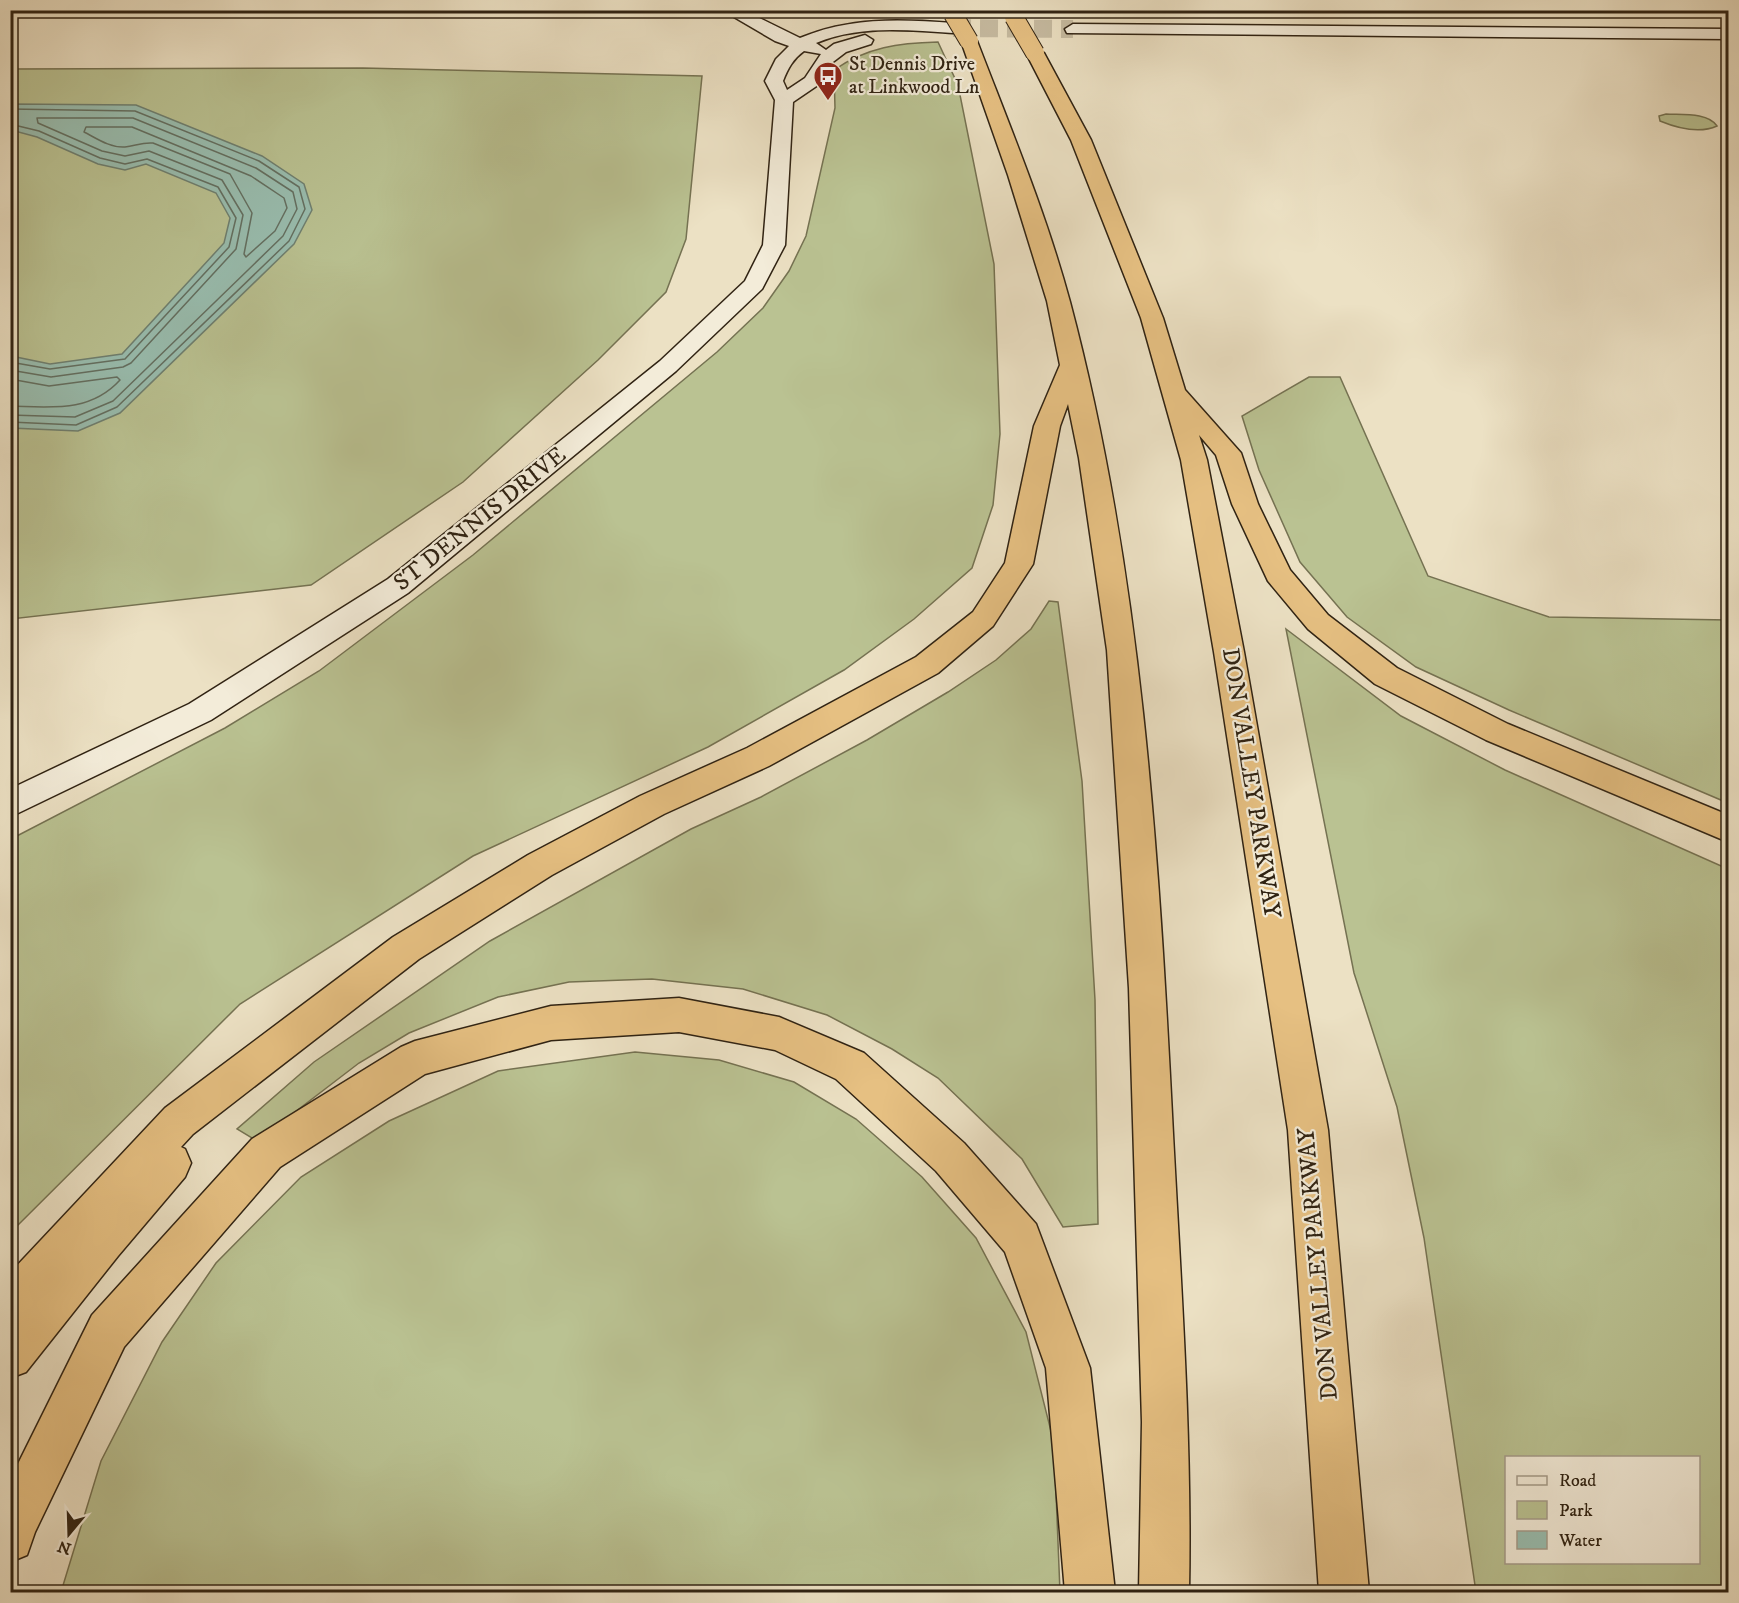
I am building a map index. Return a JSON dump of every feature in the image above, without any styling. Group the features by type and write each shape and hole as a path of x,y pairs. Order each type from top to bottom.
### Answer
{"highway":[{"path":"952,12 969,41 1021,185 1058,301 1092,458 1123,662 1148,1000 1166,1422 1164,1593"},
{"name":"DON VALLEY PARKWAY","path":"1012,14 1081,140 1152,318 1194,460 1229,652 1308,1130 1344,1593"},
{"path":"10,1306 179,1121 406,948 540,865 652,805 758,757 927,665 983,619 1018,564 1032,510 1047,426 1072,365"},
{"path":"1172,387 1228,453 1245,504 1278,574 1318,622 1386,676 1497,732 1728,830"},
{"path":"10,1538 12,1528 108,1331 266,1153 415,1059 551,1023 679,1015 779,1034 850,1066 950,1156 1021,1239 1068,1368 1090,1593"},
{"path":"10,1356 103,1240 267,1053"}],"street":[{"path":"730,10 750,23 831,54 822,62 812,81 784,100"},
{"name":"ST DENNIS DRIVE","path":"10,804 200,712 398,586 668,366 754,284 774,245 784,100 774,81 781,63 801,44 843,30 883,24 953,28 874,38 840,48 831,54"},
{"path":"1073,29 1728,34"}],"green space":[{"path":"938,42 958,85 994,264 1000,434 993,505 972,568 914,619 844,670 708,747 473,856 240,1004 11,1232 11,839 225,728 319,671 473,555 717,352 763,308 789,271 806,236 835,108 834,70 871,51"},
{"path":"363,68 702,76 686,239 666,292 598,360 463,482 311,585 11,619 10,69"},
{"path":"1666,114 1701,116 1717,126 1703,130 1681,128 1660,121 1659,116"},
{"path":"1309,377 1340,377 1428,576 1549,617 1728,620 1728,803 1509,710 1416,667 1347,617 1300,562 1259,470 1242,416"},
{"path":"1049,601 1058,602 1082,781 1095,1000 1098,1224 1063,1227 1022,1159 938,1078 892,1049 827,1015 743,989 652,979 569,982 498,997 409,1033 359,1063 257,1141 237,1129 314,1062 490,941 691,829 761,797 867,740 948,692 996,660 1031,629"},
{"path":"1286,629 1401,716 1505,770 1728,869 1728,1592 1476,1592 1424,1238 1397,1107 1354,973"},
{"path":"635,1052 719,1060 794,1082 856,1119 922,1177 976,1238 1026,1332 1054,1443 1060,1592 61,1592 101,1461 162,1342 216,1263 301,1177 389,1121 498,1071"}],"water":[{"path":"11,104 136,105 262,156 304,184 312,210 294,244 120,413 78,431 11,428 11,356 50,364 122,354 224,243 230,218 216,193 146,164 125,170 98,164 37,137 11,130"}],"tunnel":[{"path":"953,28 1073,29"}],"place":[{"name":"St Dennis Drive at Linkwood Ln","path":"828,102"}]}
